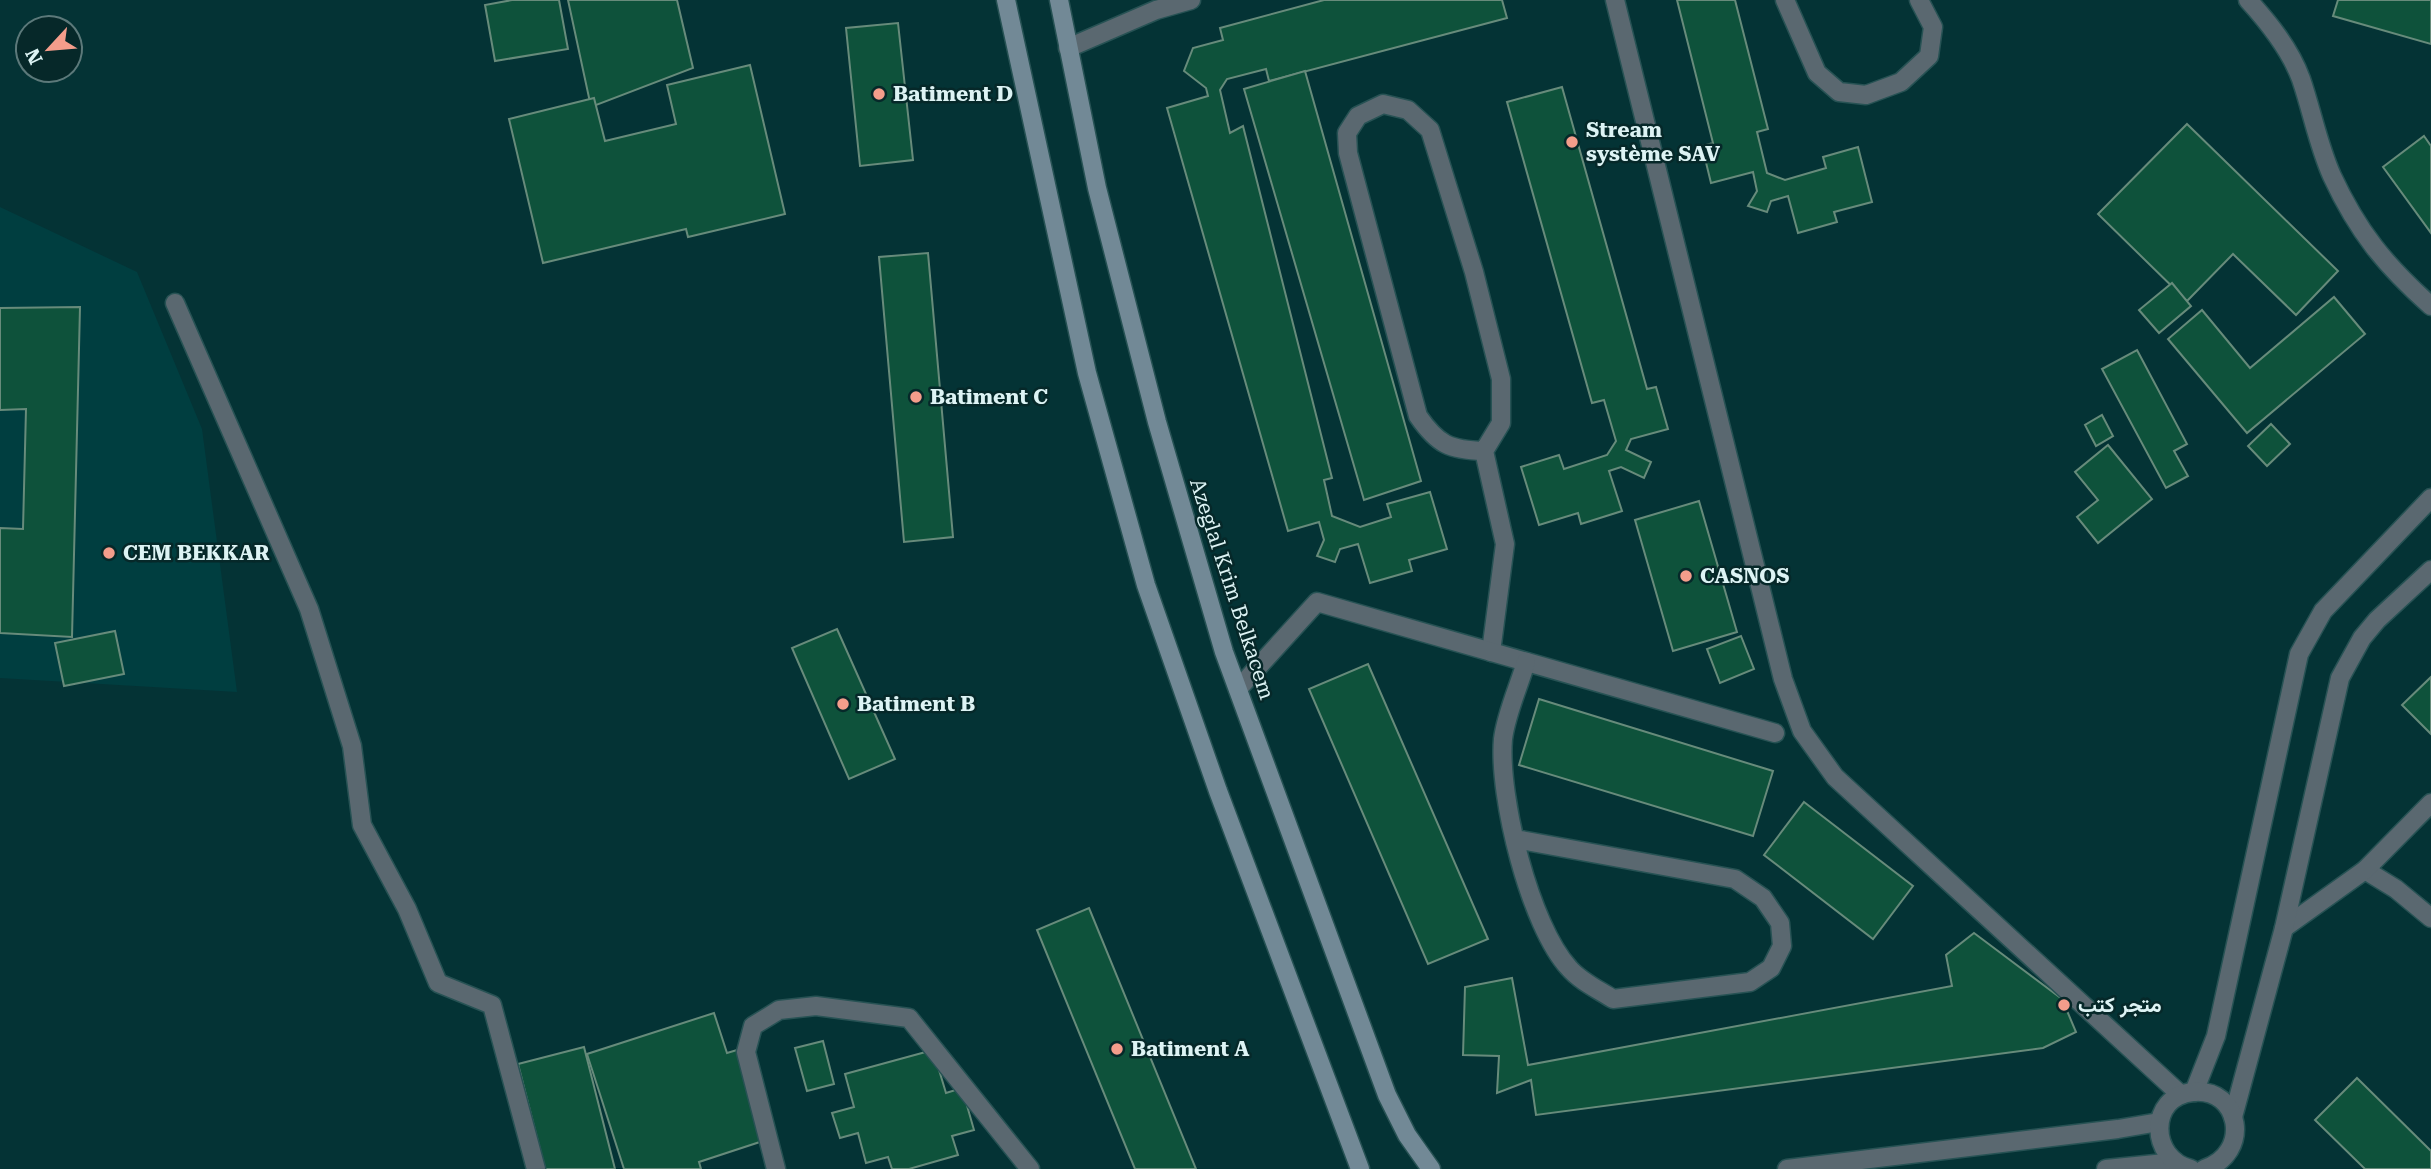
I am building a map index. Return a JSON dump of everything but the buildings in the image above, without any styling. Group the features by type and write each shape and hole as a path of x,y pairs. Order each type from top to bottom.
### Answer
{"main road":[{"path":"1006,0 1087,373 1146,585 1218,791 1360,1169"},
{"name":"Azeglal Krim Belkacem","path":"1059,0 1097,188 1157,422 1238,689 1387,1095 1407,1135 1431,1169"}],"street":[{"path":"1068,48 1156,10 1191,0"},
{"path":"1615,0 1783,679 1802,732 1835,777 2188,1093 2218,1098 2233,1117"},
{"path":"1785,0 1817,73 1839,92 1866,96 1902,82 1928,56 1933,27 1919,0"},
{"path":"2248,0 2281,40 2300,76 2331,173 2351,215 2377,254 2431,306"},
{"path":"1484,451 1457,450 1433,437 1418,416 1348,153 1347,133 1357,116 1383,104 1408,110 1430,130 1474,272 1501,379 1501,422 1484,451 1505,544 1491,652"},
{"path":"175,303 309,609 352,746 362,825 407,909 438,984 492,1005 536,1169"},
{"path":"2183,1166 2160,1144 2159,1122 2171,1101 2188,1093 2216,1036 2299,654 2323,611 2431,498"},
{"path":"2212,1168 2231,1151 2235,1140 2233,1117 2284,928 2340,678 2356,648 2377,620 2431,569"},
{"path":"1238,689 1317,602 1775,733"},
{"path":"1515,839 1735,880 1763,898 1780,923 1782,946 1771,968 1750,982 1613,999 1569,970 1544,934 1515,839 1503,780 1503,737 1526,662"},
{"path":"2284,928 2365,870 2431,803"},
{"path":"2365,870 2396,889 2431,918"},
{"path":"776,1169 746,1052 753,1026 779,1010 817,1006 909,1018 1030,1169"},
{"path":"1787,1169 2159,1122"},
{"path":"2106,1169 2183,1166"}],"shaded area":[{"name":"CEM BEKKAR","path":"0,207 137,272 202,429 237,692 0,678"}],"place":[{"name":"Batiment D","path":"879,94"},
{"name":"Stream système SAV","path":"1572,142"},
{"name":"Batiment C","path":"916,397"},
{"name":"CEM BEKKAR","path":"109,553"},
{"name":"CASNOS","path":"1686,576"},
{"name":"Batiment B","path":"843,704"},
{"name":"متجر كتب","path":"2064,1005"},
{"name":"Batiment A","path":"1117,1049"}]}
